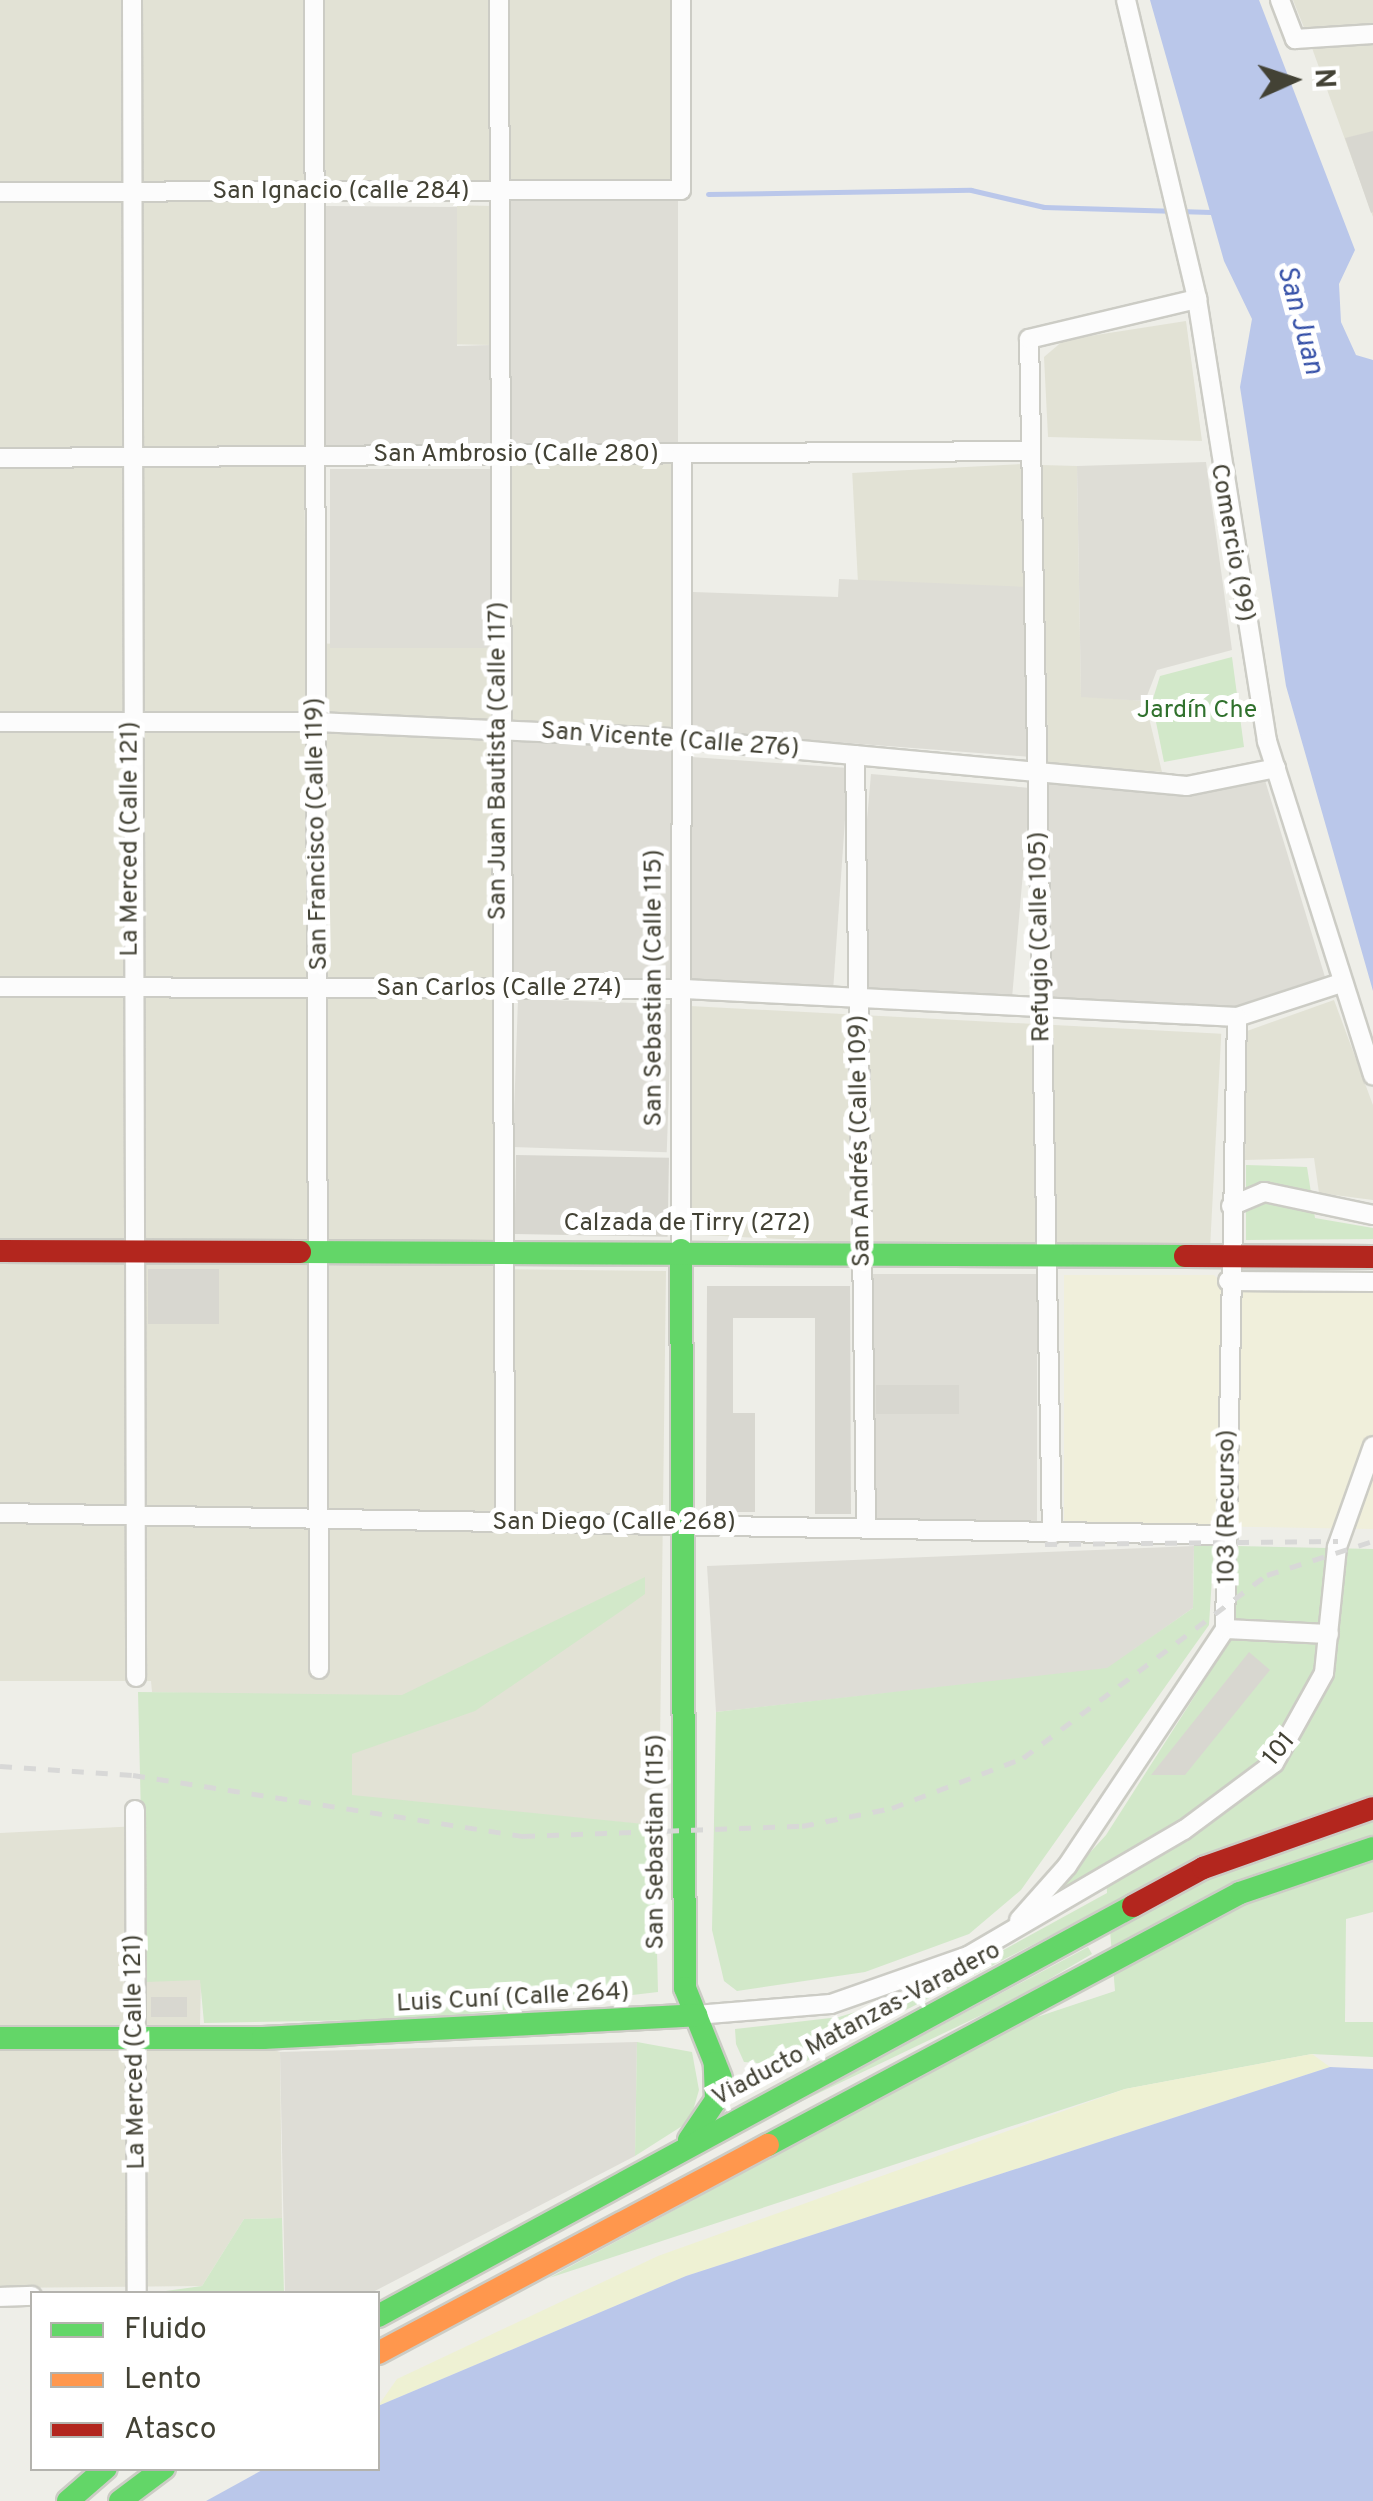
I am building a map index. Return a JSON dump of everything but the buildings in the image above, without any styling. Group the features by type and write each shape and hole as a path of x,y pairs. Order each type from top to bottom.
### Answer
{"main road":[{"name":"Calzada de Tirry (272)","path":"0,1251 681,1250 1373,1257"},
{"name":"San Sebastian (Calle 115)","path":"680,1521 681,1250"},
{"name":"San Sebastian (115)","path":"680,1521 685,1988 750,2151"},
{"name":"Viaducto Matanzas-Varadero","path":"380,2315 1203,1868 1373,1808"},
{"path":"380,2352 750,2151 1240,1893 1373,1848"},
{"name":"Luis Cuní (Calle 264)","path":"0,2038 566,2027 696,2015"},
{"path":"715,2063 758,2094 798,2090"},
{"path":"680,2150 716,2100 715,2063"},
{"path":"68,2501 103,2471"},
{"path":"120,2501 160,2471"}],"street":[{"name":"La Merced (Calle 121)","path":"132,0 131,988 136,1678"},
{"name":"San Francisco (Calle 119)","path":"314,0 320,988 319,1669"},
{"name":"San Juan Bautista (Calle 117)","path":"499,0 498,990 505,1522"},
{"name":"San Ignacio (calle 284)","path":"0,192 681,190 682,0"},
{"name":"Comercio (99)","path":"1126,0 1197,299 1214,451 1276,768 1373,1076"},
{"path":"1280,0 1296,39 1373,34"},
{"name":"Refugio (Calle 105)","path":"1052,1534 1029,339 1197,299"},
{"name":"San Ambrosio (Calle 280)","path":"0,458 1031,450"},
{"name":"San Sebastian (Calle 115)","path":"681,1250 682,454"},
{"name":"San Vicente (Calle 276)","path":"0,722 317,722 499,729 684,740 1187,786 1276,768"},
{"name":"San Andrés (Calle 109)","path":"856,755 866,1528"},
{"path":"1237,1017 1341,983"},
{"name":"San Carlos (Calle 274)","path":"0,987 684,990 859,1002 1237,1017"},
{"name":"103 (Recurso)","path":"1225,1629 1228,1281 1237,1017"},
{"path":"1232,1206 1264,1192 1373,1215"},
{"path":"1228,1281 1373,1282"},
{"name":"101","path":"1012,1928 1184,1830 1274,1763 1310,1710 1330,1634 1337,1547 1373,1446"},
{"name":"San Diego (Calle 268)","path":"0,1513 317,1523 680,1521 1052,1534 1228,1535"},
{"path":"1012,1928 1067,1866 1225,1629 1330,1634"},
{"name":"La Merced (Calle 121)","path":"135,1810 137,2291"},
{"name":"Luis Cuní (Calle 264)","path":"696,2015 881,1993 1012,1928"},
{"path":"0,2296 30,2296"}],"shaded area":[{"path":"0,0 672,0 672,189 307,181 304,438 306,643 492,648 494,1269 666,1271 659,1826 352,1796 350,1698 152,1692 151,1681 0,1681"},
{"path":"1293,0 1373,0 1373,217 1312,48"},
{"path":"509,201 678,201 678,452 509,452"},
{"path":"457,205 494,206 492,345 455,344"},
{"path":"326,206 457,207 457,346 491,345 492,449 326,447"},
{"path":"1186,321 1202,441 1048,437 1044,357 1064,340"},
{"path":"509,462 676,462 676,732 509,732"},
{"path":"1206,462 1232,650 1157,670 1145,701 1081,697 1077,466"},
{"path":"1022,464 1028,587 859,596 852,473"},
{"path":"1042,465 1077,466 1081,696 1145,701 1162,772 1048,763"},
{"path":"330,469 493,469 493,648 330,648"},
{"path":"839,579 1029,587 1031,757 691,731 693,592 838,597"},
{"path":"510,740 678,743 674,986 506,983"},
{"path":"691,757 849,768 833,992 675,981"},
{"path":"871,774 1030,788 1011,1005 852,991"},
{"path":"1264,777 1325,977 1233,1012 1051,1002 1047,782 1181,794"},
{"path":"518,999 672,1004 667,1152 513,1147"},
{"path":"1334,1000 1373,1105 1373,1200 1319,1193 1314,1158 1245,1160 1247,1031"},
{"path":"690,1006 1221,1034 1209,1262 678,1234"},
{"path":"873,1274 1037,1274 1037,1524 873,1524"},
{"path":"1064,1275 1214,1275 1232,1290 1373,1291 1373,1529 1064,1524"},
{"path":"1194,1546 1193,1608 1107,1669 716,1712 707,1566"},
{"path":"139,1826 143,1980 201,1980 200,2025 280,2052 282,2218 244,2219 202,2286 0,2288 0,1833"},
{"path":"637,2042 635,2156 375,2291 285,2291 280,2052"}],"green space":[{"name":"Jardín Che","path":"1232,657 1244,747 1164,762 1152,702 1160,676"},
{"path":"1246,1165 1307,1167 1315,1218 1373,1228 1373,1239 1246,1240"},
{"path":"1194,1546 1214,1546 1209,1625 1021,1890 969,1934 865,1972 737,1991 724,1981 712,1930 716,1712 1107,1668 1193,1608"},
{"path":"1235,1546 1373,1549 1373,1912 1346,1919 1345,2022 1373,2022 1373,2057 1312,2054 1125,2089 549,2278 1019,2023 1115,1991 1108,1906 797,2066 744,2062 736,2044 735,2029 839,2017 936,1987 1107,1893 1106,1872 1043,1904 1106,1835 1233,1636"},
{"path":"645,1577 645,1594 475,1711 352,1754 352,1795 654,1825 658,1992 427,2019 204,2023 200,1980 145,1982 138,1692 402,1695"},
{"path":"1088,1947 1092,1954 1015,1999 775,2114"},
{"path":"637,2042 692,2052 699,2090 690,2121 635,2156"},
{"path":"282,2218 284,2291 166,2291 202,2286 244,2219"}],"sand":[{"path":"1312,2054 1330,2067 686,2276 380,2405 397,2379 658,2256 1125,2089"}],"water":[{"name":"San Juan","path":"1150,0 1259,0 1355,250 1339,284 1341,322 1356,355 1373,360 1373,991 1286,686 1240,387 1252,319 1224,261"},
{"path":"1330,2067 1373,2069 1373,2501 206,2501 260,2471 380,2471 380,2405 686,2276"}],"waterway":[{"path":"708,194 971,190 1044,207 1211,212"}],"railway":[{"path":"1045,1544 1338,1541"},
{"path":"0,1766 133,1775 523,1836 802,1826 892,1808 1023,1758 1267,1575 1373,1541"}],"traffic: fast":[{"path":"681,1250 685,1988 721,2078"},
{"path":"300,1252 1185,1256"},
{"path":"768,2145 1240,1893 1373,1848"},
{"path":"380,2315 1133,1906"},
{"path":"0,2038 263,2038 696,2015"},
{"path":"689,2140 716,2100 715,2063"},
{"path":"68,2501 103,2471"},
{"path":"120,2501 160,2471"}],"traffic: slow":[{"path":"380,2352 768,2145"}],"traffic: jam":[{"path":"0,1251 300,1252"},
{"path":"1185,1256 1373,1257"},
{"path":"1133,1906 1203,1868 1373,1808"}]}
